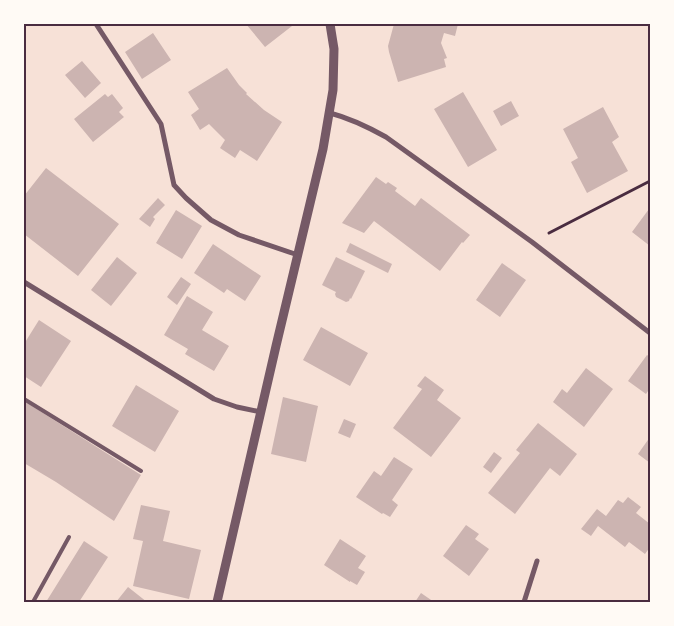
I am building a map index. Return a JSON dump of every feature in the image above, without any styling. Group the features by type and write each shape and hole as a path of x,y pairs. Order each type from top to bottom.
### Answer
{"street":[{"path":"96,24 161,124 174,185 212,220 239,235 298,255"},
{"path":"217,602 323,149 333,90 334,49 330,24"},
{"path":"330,113 367,127 386,137 532,242 650,334"},
{"path":"24,282 214,399 261,412"},
{"path":"524,602 537,561"}],"lane":[{"path":"24,399 141,471"},
{"path":"33,602 69,537"}],"path":[{"path":"532,242 650,181"}],"building":[{"path":"246,24 290,24 292,26 265,47"},
{"path":"394,24 458,24 455,36 444,33 441,43 447,58 444,59 446,67 398,82 388,46"},
{"path":"153,33 171,60 142,79 125,52"},
{"path":"82,61 101,83 85,98 65,75"},
{"path":"227,68 246,94 264,110 282,122 257,161 240,150 235,158 220,148 225,140 209,124 200,130 191,115 199,109 188,92"},
{"path":"463,92 497,150 468,167 434,109"},
{"path":"105,94 108,97 112,94 123,108 119,112 124,117 93,142 74,119"},
{"path":"511,101 519,116 501,126 493,111"},
{"path":"603,107 619,137 612,142 628,171 587,193 571,162 578,158 563,129"},
{"path":"46,168 119,224 78,276 24,234 24,196"},
{"path":"376,177 386,184 388,182 397,188 395,191 415,206 421,198 470,235 462,242 440,271 374,221 364,233 342,223"},
{"path":"158,198 165,205 153,217 155,219 150,227 139,219"},
{"path":"176,210 202,226 182,259 156,243"},
{"path":"650,210 650,246 632,232"},
{"path":"350,243 392,264 388,273 346,252"},
{"path":"213,244 261,276 245,301 227,289 224,293 194,273"},
{"path":"117,257 137,273 111,306 91,290"},
{"path":"336,257 365,271 351,299 346,302 336,297 336,292 322,285"},
{"path":"502,263 526,280 500,317 476,300"},
{"path":"181,277 191,284 177,305 167,297"},
{"path":"187,296 213,312 202,330 229,346 214,371 185,354 188,349 164,335"},
{"path":"39,320 71,341 41,387 24,376 24,344"},
{"path":"321,327 368,353 350,386 303,360"},
{"path":"647,355 650,357 650,388 646,394 628,381"},
{"path":"586,368 613,389 584,427 553,402 562,389 567,393"},
{"path":"425,376 444,390 437,400 461,418 431,457 393,428 422,389 417,386"},
{"path":"136,385 179,411 155,452 112,426"},
{"path":"283,397 318,406 306,462 271,454"},
{"path":"24,401 141,475 114,521 24,463"},
{"path":"344,419 356,424 350,438 338,433"},
{"path":"538,423 577,454 560,476 550,468 515,514 488,493 520,453 516,450"},
{"path":"650,437 650,463 638,454"},
{"path":"494,452 502,458 491,473 483,467"},
{"path":"394,457 413,469 392,500 398,505 390,517 356,497 374,471 381,476"},
{"path":"628,497 641,507 636,513 650,524 650,547 645,554 629,542 625,547 598,526 591,536 581,529 597,509 606,516 618,500 623,503"},
{"path":"141,505 170,511 163,541 201,550 189,599 133,586 143,541 133,539"},
{"path":"466,525 479,534 475,539 489,549 469,576 443,556"},
{"path":"340,539 366,556 358,568 365,572 357,585 324,565"},
{"path":"84,541 108,557 79,602 46,602"},
{"path":"128,587 147,602 116,602"},
{"path":"421,593 434,602 415,602"}]}
